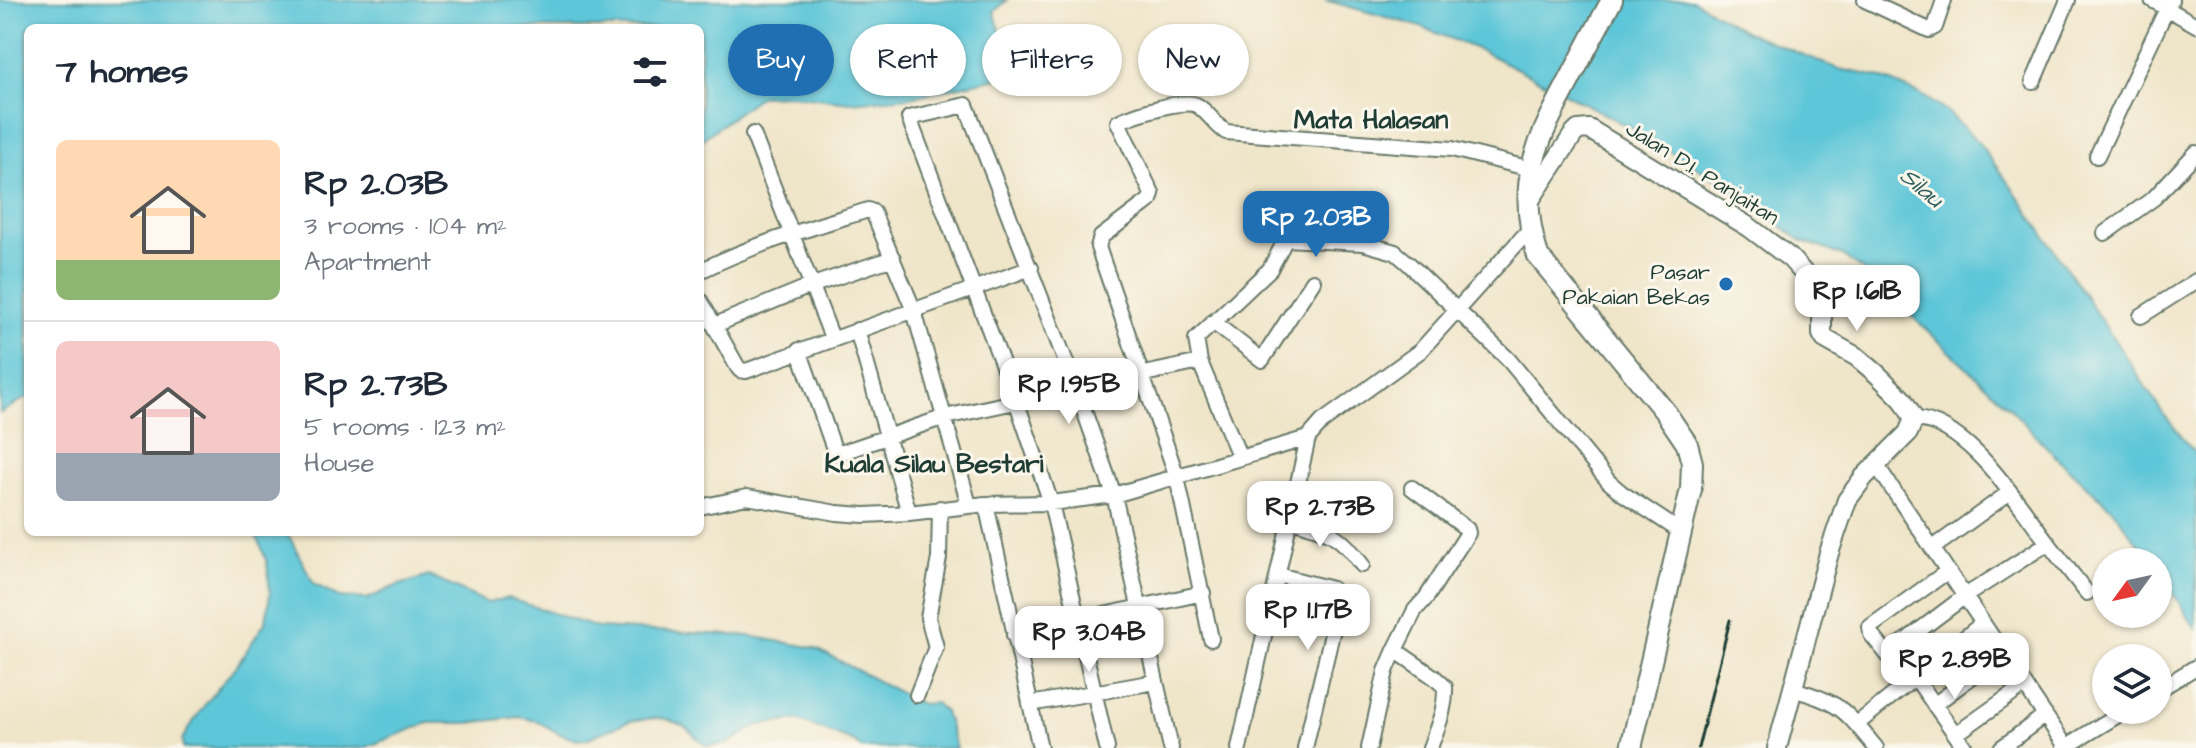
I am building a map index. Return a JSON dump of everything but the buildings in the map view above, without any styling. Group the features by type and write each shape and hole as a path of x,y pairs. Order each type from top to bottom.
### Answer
{"highway":[{"path":"1612,0 1540,135 1531,169 1528,203 1530,229 1538,256 1666,413 1687,444 1692,463 1691,489 1631,748"}],"main road":[{"name":"Jalan D.I. Panjaitan","path":"1528,203 1573,135 1578,130 1589,129 1749,227 1790,258 1818,289 1822,299 1822,334 1825,339 1857,357 1877,374 1903,400 1914,419"},
{"path":"1777,748 1836,530 1855,488 1908,433 1914,419"}],"street":[{"path":"1865,0 1929,30 1935,27 1944,0"},
{"path":"2033,82 2068,0"},
{"path":"2152,0 2170,4 2196,25"},
{"path":"2097,156 2170,4"},
{"path":"1211,639 1177,477 1097,243 1150,200 1152,194 1119,120 1188,101 1199,106 1212,122 1226,132 1452,149 1531,169"},
{"path":"1107,748 1051,503 1016,400 909,118 966,105 1031,268 1114,495 1171,748"},
{"path":"753,134 832,338"},
{"path":"2105,233 2154,198 2196,153"},
{"path":"704,269 790,234 868,210 873,212 914,311 969,505"},
{"path":"1243,747 1308,438 1322,422 1420,351 1530,229"},
{"path":"1240,458 1200,362 1196,339 1259,281 1278,257 1283,242 1292,238 1363,243 1395,252 1458,309 1524,377 1603,476 1622,493 1681,532"},
{"path":"715,325 810,286 893,258"},
{"path":"704,307 740,370 746,371 1031,268"},
{"path":"1213,322 1262,360 1313,281"},
{"path":"2141,316 2196,281"},
{"path":"857,330 909,513"},
{"path":"799,350 836,451 843,453 945,417 1200,362"},
{"path":"1914,419 1933,421 1944,427 1991,467 2087,593"},
{"path":"704,506 747,497 837,513 909,513 969,505 1051,503 1114,495 1308,438"},
{"path":"1877,466 2065,748 2104,724"},
{"path":"1369,748 1386,671 1395,650 1415,610 1468,533 1467,529 1412,488"},
{"path":"1933,548 2010,492"},
{"path":"986,504 1040,748"},
{"path":"917,695 936,647 928,618 939,558 940,508"},
{"path":"1289,519 1339,537 1362,565"},
{"path":"1888,654 1965,596 2048,543"},
{"path":"1948,571 1870,627 1871,634 1934,705 1965,748"},
{"path":"1278,575 1332,589 1338,597 1339,604 1305,748"},
{"path":"1014,635 1203,593"},
{"path":"1857,724 1983,623"},
{"path":"1395,650 1445,687 1441,721 1430,748"},
{"path":"1934,705 2003,653"},
{"path":"2172,682 2196,667"},
{"path":"1030,704 1155,682"},
{"path":"1956,734 2025,685"},
{"path":"1792,689 1827,698 1848,714 1876,748"},
{"path":"2001,748 2045,715"}],"water":[{"path":"0,0 1007,0 994,12 998,24 982,24 982,81 966,85 966,24 850,24 850,96 916,96 911,97 850,102 799,96 834,96 834,24 728,24 728,96 760,96 704,138 704,24 24,24 24,399 0,413"},
{"name":"Silau","path":"1325,0 1693,0 1746,32 1839,69 1879,77 1920,94 1950,114 1978,142 2021,200 2163,413 2196,455 2196,629 2172,592 2172,548 2142,548 2113,510 1865,272 1841,255 1800,240 1719,181 1633,129 1482,51 1418,26"},
{"path":"255,536 287,536 314,584 339,597 367,599 429,576 488,603 508,598 598,628 750,636 815,648 921,704 935,703 945,712 956,748 861,748 855,742 797,720 759,725 727,744 706,746 684,726 656,718 629,721 577,740 537,721 519,717 468,723 428,723 364,748 183,748 182,739 266,621 270,594 267,563"}],"railway":[{"path":"1698,748 1730,620"}],"place":[{"name":"Pasar Pakaian Bekas","path":"1726,284"}],"district":[{"name":"Mata Halasan","path":"1371,119"},
{"name":"Kuala Silau Bestari","path":"934,463"}]}
